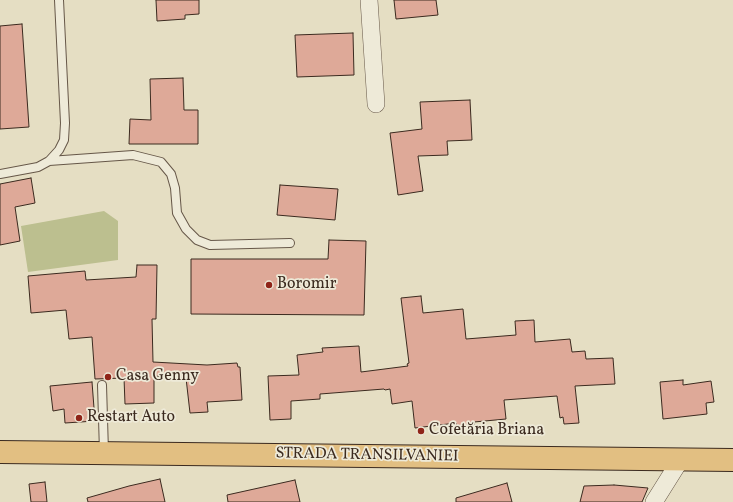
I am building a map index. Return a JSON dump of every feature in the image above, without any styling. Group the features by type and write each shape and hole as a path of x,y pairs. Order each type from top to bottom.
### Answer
{"main road":[{"name":"STRADA TRANSILVANIEI","path":"0,452 733,460"}],"street":[{"path":"369,0 376,104"},
{"path":"654,502 681,459"}],"lane":[{"path":"0,174 38,167 49,160 59,150 64,140 65,123 59,0"},
{"path":"49,160 133,155 161,162 172,174 177,213 186,229 197,240 210,245 290,243"},
{"path":"102,386 104,453"}],"green space":[{"path":"104,211 118,221 118,260 28,272 21,226"}],"building":[{"path":"156,0 199,0 199,14 185,15 185,19 157,21"},
{"path":"394,0 436,0 438,15 396,19"},
{"path":"22,24 29,127 0,129 0,26"},
{"path":"353,33 354,75 297,77 295,35"},
{"path":"183,78 184,110 198,110 198,144 129,144 130,119 151,120 150,79"},
{"path":"470,100 472,140 447,141 448,155 418,156 423,191 398,195 390,133 422,129 420,102"},
{"path":"31,178 35,203 15,207 20,241 0,245 0,184"},
{"path":"280,185 338,189 335,220 277,215"},
{"path":"329,240 366,241 364,315 191,314 191,259 328,259"},
{"path":"137,265 157,265 156,319 152,319 153,362 207,365 237,363 238,367 240,367 242,400 207,402 208,412 190,413 186,378 154,376 154,403 125,404 124,378 95,379 92,337 69,339 66,310 31,313 28,276 85,271 86,280 136,277"},
{"path":"421,296 423,313 463,309 466,339 516,335 515,321 534,320 535,342 570,339 572,352 585,351 586,359 613,358 615,384 575,386 579,423 564,424 563,417 560,418 557,396 504,400 506,419 474,422 474,425 457,427 456,423 415,428 412,401 392,404 390,389 320,394 320,399 291,401 291,419 270,420 268,376 299,375 297,355 323,352 322,348 359,346 361,372 408,366 407,364 409,363 401,298"},
{"path":"683,380 683,385 711,381 714,402 706,403 707,414 663,419 660,382"},
{"path":"92,382 95,421 65,423 64,409 53,411 50,386"},
{"path":"160,479 165,502 88,502 87,498"},
{"path":"295,480 300,502 228,502 227,495"},
{"path":"45,482 47,502 31,502 29,484"},
{"path":"507,483 512,502 456,502 456,498"},
{"path":"614,485 648,488 642,502 580,502 584,486"}],"place":[{"name":"Boromir","path":"269,285"},
{"name":"Casa Genny","path":"108,377"},
{"name":"Restart Auto","path":"79,418"},
{"name":"Cofetăria Briana","path":"421,431"}]}
